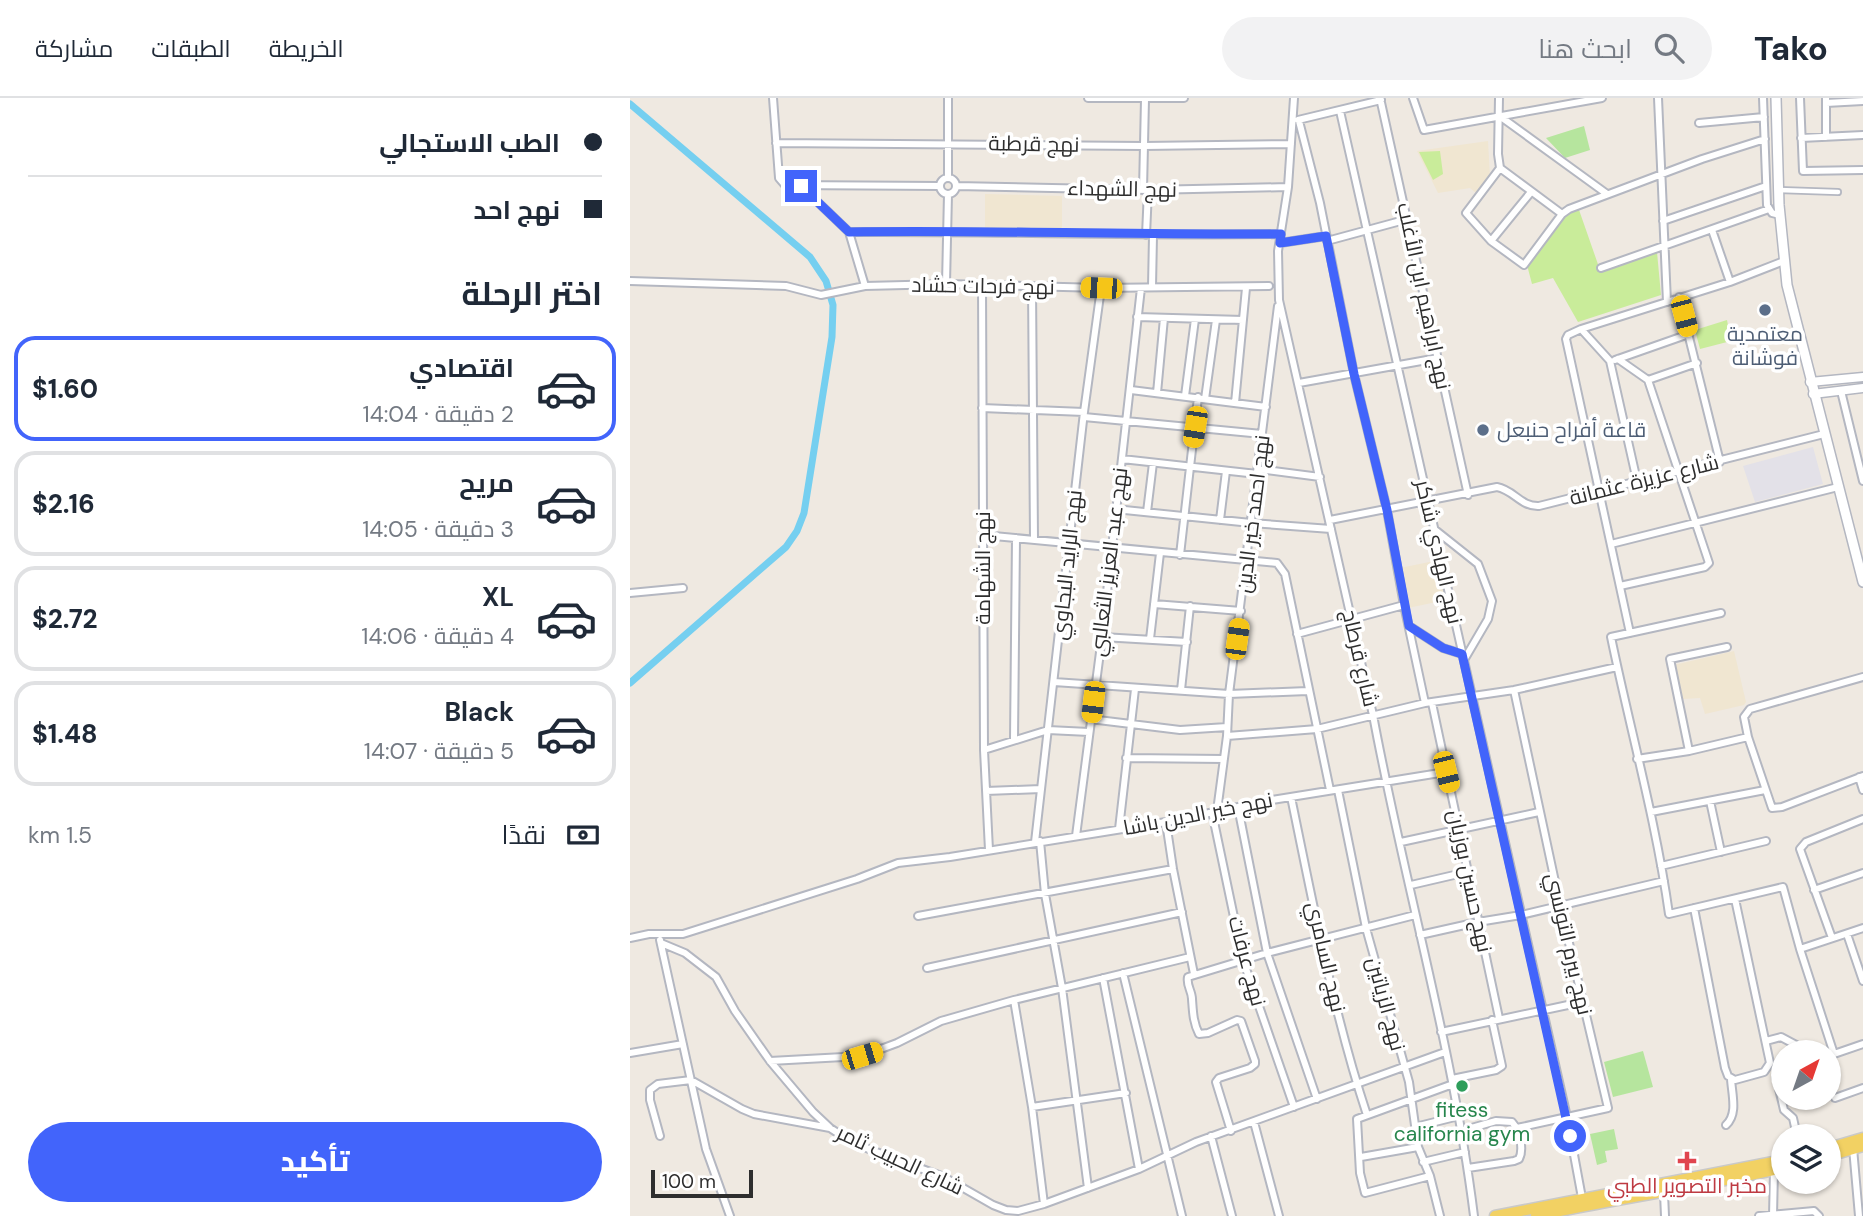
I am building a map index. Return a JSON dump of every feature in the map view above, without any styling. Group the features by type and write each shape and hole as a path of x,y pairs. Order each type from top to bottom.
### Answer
{"main road":[{"path":"1776,98 1778,190 1787,285 1863,582"},
{"path":"1856,1145 1863,1138"},
{"path":"1495,1216 1582,1207 1771,1163"},
{"path":"1536,1216 1771,1171"}],"street":[{"path":"773,98 780,181 785,185 940,186"},
{"path":"948,98 948,178"},
{"path":"1088,98 1184,98"},
{"name":"شارع قرطاج","path":"1294,98 1296,120 1280,243 1279,300 1411,885 1415,915 1459,1116 1475,1216"},
{"path":"1413,98 1424,130 1602,98"},
{"path":"1499,98 1500,168 1466,213 1491,241 1524,265 1562,214 1580,204 1765,139"},
{"path":"1658,98 1667,302"},
{"path":"1763,98 1769,209"},
{"path":"1800,98 1802,169 1807,173 1863,170"},
{"path":"1145,99 1145,190 1152,288"},
{"path":"1296,120 1381,99"},
{"name":"نهج ابراهيم ابن الأغلب","path":"1381,99 1468,495"},
{"path":"1826,137 1826,101 1863,101"},
{"name":"نهج الهادي شاكر","path":"1340,111 1567,1117 1582,1207"},
{"path":"1501,117 1607,194"},
{"path":"1699,123 1764,117"},
{"name":"نهج حسين بوزيان","path":"1296,120 1327,238 1354,374 1387,510 1404,605 1460,830 1496,1019 1502,1066 1452,1082"},
{"path":"1801,138 1863,135"},
{"name":"نهج قرطبة","path":"776,143 1144,146 1291,144"},
{"path":"1500,168 1562,214"},
{"path":"948,178 953,180 956,186 948,194 942,191 940,186 942,180 948,178"},
{"path":"801,186 849,232 865,286"},
{"name":"نهج الشهداء","path":"956,186 1145,190 1288,187"},
{"path":"1663,221 1766,186"},
{"path":"1778,190 1838,192"},
{"path":"1491,241 1531,192"},
{"path":"946,284 948,194"},
{"path":"1601,268 1769,209 1780,215"},
{"path":"1280,243 1327,238 1408,219"},
{"path":"1712,230 1730,282"},
{"path":"849,232 1281,234"},
{"path":"1630,633 1566,339 1568,335 1581,329 1730,282 1784,261"},
{"name":"نهج فرحات حشاد","path":"630,281 786,286 821,295 865,286 946,284 1101,288 1269,286"},
{"name":"نهج الشهامة","path":"982,286 984,750 989,850"},
{"path":"1032,286 1034,541"},
{"name":"نهج الرايد البجاوي","path":"1088,1188 1062,988 1037,841 1069,544 1101,288"},
{"name":"نهج عبد العزيز الثعالبي","path":"1076,836 1102,637 1141,288"},
{"path":"1235,402 1246,288"},
{"path":"1679,297 1720,462"},
{"name":"نهج احمد خير الدين","path":"1214,812 1227,736 1229,694 1279,300"},
{"path":"1137,317 1243,320"},
{"path":"1157,393 1164,318"},
{"path":"1185,396 1195,318"},
{"path":"1180,555 1189,466 1216,320"},
{"path":"1581,329 1610,361 1637,481"},
{"path":"1610,361 1689,334"},
{"path":"1299,383 1438,358"},
{"path":"1618,359 1648,380 1709,563 1620,586"},
{"path":"1648,380 1697,363"},
{"path":"1810,382 1863,377"},
{"path":"1813,394 1863,388"},
{"path":"1131,390 1266,407"},
{"path":"1841,391 1863,481"},
{"path":"982,408 1084,415 1126,422 1262,434"},
{"name":"شارع عزيزة عثمانة","path":"1330,520 1501,488 1532,506 1720,462 1824,434"},
{"path":"1122,459 1226,471 1320,477"},
{"path":"1147,512 1153,463"},
{"path":"1220,520 1226,471"},
{"path":"1611,544 1839,487"},
{"path":"1115,509 1331,529"},
{"path":"1409,626 1443,648 1463,657 1488,619 1492,601 1478,564 1434,529"},
{"path":"983,535 1247,561"},
{"path":"1014,739 1016,538"},
{"path":"1150,639 1160,553"},
{"name":"نهج الزياتين","path":"1247,561 1277,563 1284,573 1317,729 1412,1101 1418,1147 1430,1176 1440,1216"},
{"path":"630,593 683,589"},
{"path":"1154,604 1241,611"},
{"path":"1297,634 1404,605"},
{"path":"1181,690 1190,606"},
{"path":"1721,613 1611,637 1651,813 1669,914 1783,887 1834,1054 1863,1044"},
{"path":"1102,637 1186,642"},
{"path":"1689,751 1670,659 1727,647"},
{"path":"1227,736 1317,729 1428,703 1514,690 1617,667"},
{"path":"1863,677 1750,709 1744,717 1770,805 1776,808 1861,776 1863,790"},
{"path":"1054,682 1229,694 1308,691"},
{"path":"1119,829 1135,689"},
{"name":"نهج بيرم التونسي","path":"1461,1131 1506,1120 1517,1128 1608,1108 1539,812 1514,690"},
{"path":"1090,719 1180,730 1227,727"},
{"path":"984,750 1048,730 1089,732"},
{"path":"1637,759 1689,751 1748,737"},
{"path":"1126,758 1224,759"},
{"name":"نهج خير الدين باشا","path":"630,938 683,934 857,880 890,864 950,857 1166,822 1291,797 1446,772"},
{"path":"986,791 1041,789"},
{"path":"1651,813 1765,790"},
{"name":"نهج السامري","path":"1291,797 1321,940 1367,1115"},
{"path":"1710,801 1721,852"},
{"path":"1238,807 1266,953 1317,1099"},
{"name":"نهج عرفات","path":"1214,812 1243,960 1294,1107"},
{"path":"1401,842 1539,812"},
{"path":"1832,938 1801,856 1801,846 1863,819"},
{"path":"1166,822 1192,975"},
{"path":"1661,866 1766,841"},
{"path":"918,916 1172,869"},
{"path":"1411,885 1467,872"},
{"path":"1814,890 1863,873"},
{"path":"1420,935 1521,915 1664,881"},
{"path":"1731,1079 1764,1072 1769,1068 1766,1041 1735,899"},
{"path":"1694,908 1725,1068 1731,1079 1733,1112 1732,1119 1726,1125"},
{"path":"927,968 1182,912"},
{"path":"1231,1131 1216,1082 1219,1078 1250,1068 1255,1061 1241,1021 1237,1020 1208,1033 1199,1034 1192,1014 1192,996 1186,982 1192,975 1266,953 1415,915"},
{"path":"1800,949 1863,928"},
{"path":"659,934 706,1149 730,1216"},
{"path":"1847,934 1863,981"},
{"name":"شارع الحبيب ثامر","path":"661,943 685,953 716,977 769,1061 830,1128 872,1150 944,1177 993,1205 1018,1211 1139,1169 1211,1136 1445,1052"},
{"path":"769,1061 862,1056 897,1043 941,1021 1189,957"},
{"path":"1123,974 1182,1216"},
{"path":"1103,978 1139,1169"},
{"path":"1014,1000 1032,1107 1044,1204"},
{"path":"1441,1032 1582,1002"},
{"path":"1766,1041 1781,1037 1787,1040"},
{"path":"630,1053 683,1044"},
{"path":"660,1136 650,1100 650,1090 658,1084 691,1080 754,1114 830,1128"},
{"path":"1430,1176 1366,1193 1360,1173 1357,1119 1412,1101 1452,1082"},
{"path":"1841,1096 1863,1088"},
{"path":"1032,1107 1126,1093"},
{"path":"1784,1110 1793,1118 1794,1124"},
{"path":"1415,1127 1459,1116"},
{"path":"1254,1122 1279,1216"},
{"path":"1468,1168 1509,1163 1519,1159 1522,1150 1517,1128"},
{"path":"1211,1136 1232,1216"},
{"path":"1856,1145 1859,1216"},
{"path":"1360,1157 1418,1147"},
{"path":"1423,1163 1465,1152"},
{"path":"1664,1193 1665,1216"},
{"path":"1773,1215 1776,1194"},
{"path":"1759,1216 1814,1211 1819,1216"}],"shaded area":[{"path":"1488,141 1490,177 1476,193 1470,188 1438,193 1417,151"},
{"path":"985,194 1062,196 1062,229 985,228"},
{"path":"1813,447 1823,484 1755,502 1743,466"},
{"path":"1439,560 1446,600 1408,608 1400,568"},
{"path":"1734,651 1746,702 1744,705 1705,714 1700,698 1683,699 1674,665"}],"green space":[{"path":"1584,126 1590,150 1565,158 1546,138"},
{"path":"1440,151 1443,174 1433,180 1419,152"},
{"path":"1578,207 1600,270 1657,252 1661,295 1578,322 1553,278 1532,284 1527,265 1564,217"},
{"path":"1727,320 1731,341 1700,349 1695,330"},
{"path":"1643,1051 1653,1087 1613,1097 1604,1062"},
{"path":"1614,1129 1618,1149 1605,1151 1607,1162 1597,1165 1590,1134"}],"waterway":[{"path":"630,104 810,257 826,281 833,305 832,337 804,513 797,531 786,547 630,683"}],"place":[{"name":"معتمدية فوشانة","path":"1765,310"},
{"name":"قاعة أفراح حنبعل","path":"1483,430"},
{"name":"fitess california gym","path":"1462,1086"},
{"name":"مخبر التصوير الطبي","path":"1687,1161"}],"route":[{"path":"801,186 849,232 1153,236 1281,234 1280,243 1326,236 1354,374 1387,510 1409,626 1443,648 1462,654 1570,1136"}]}
